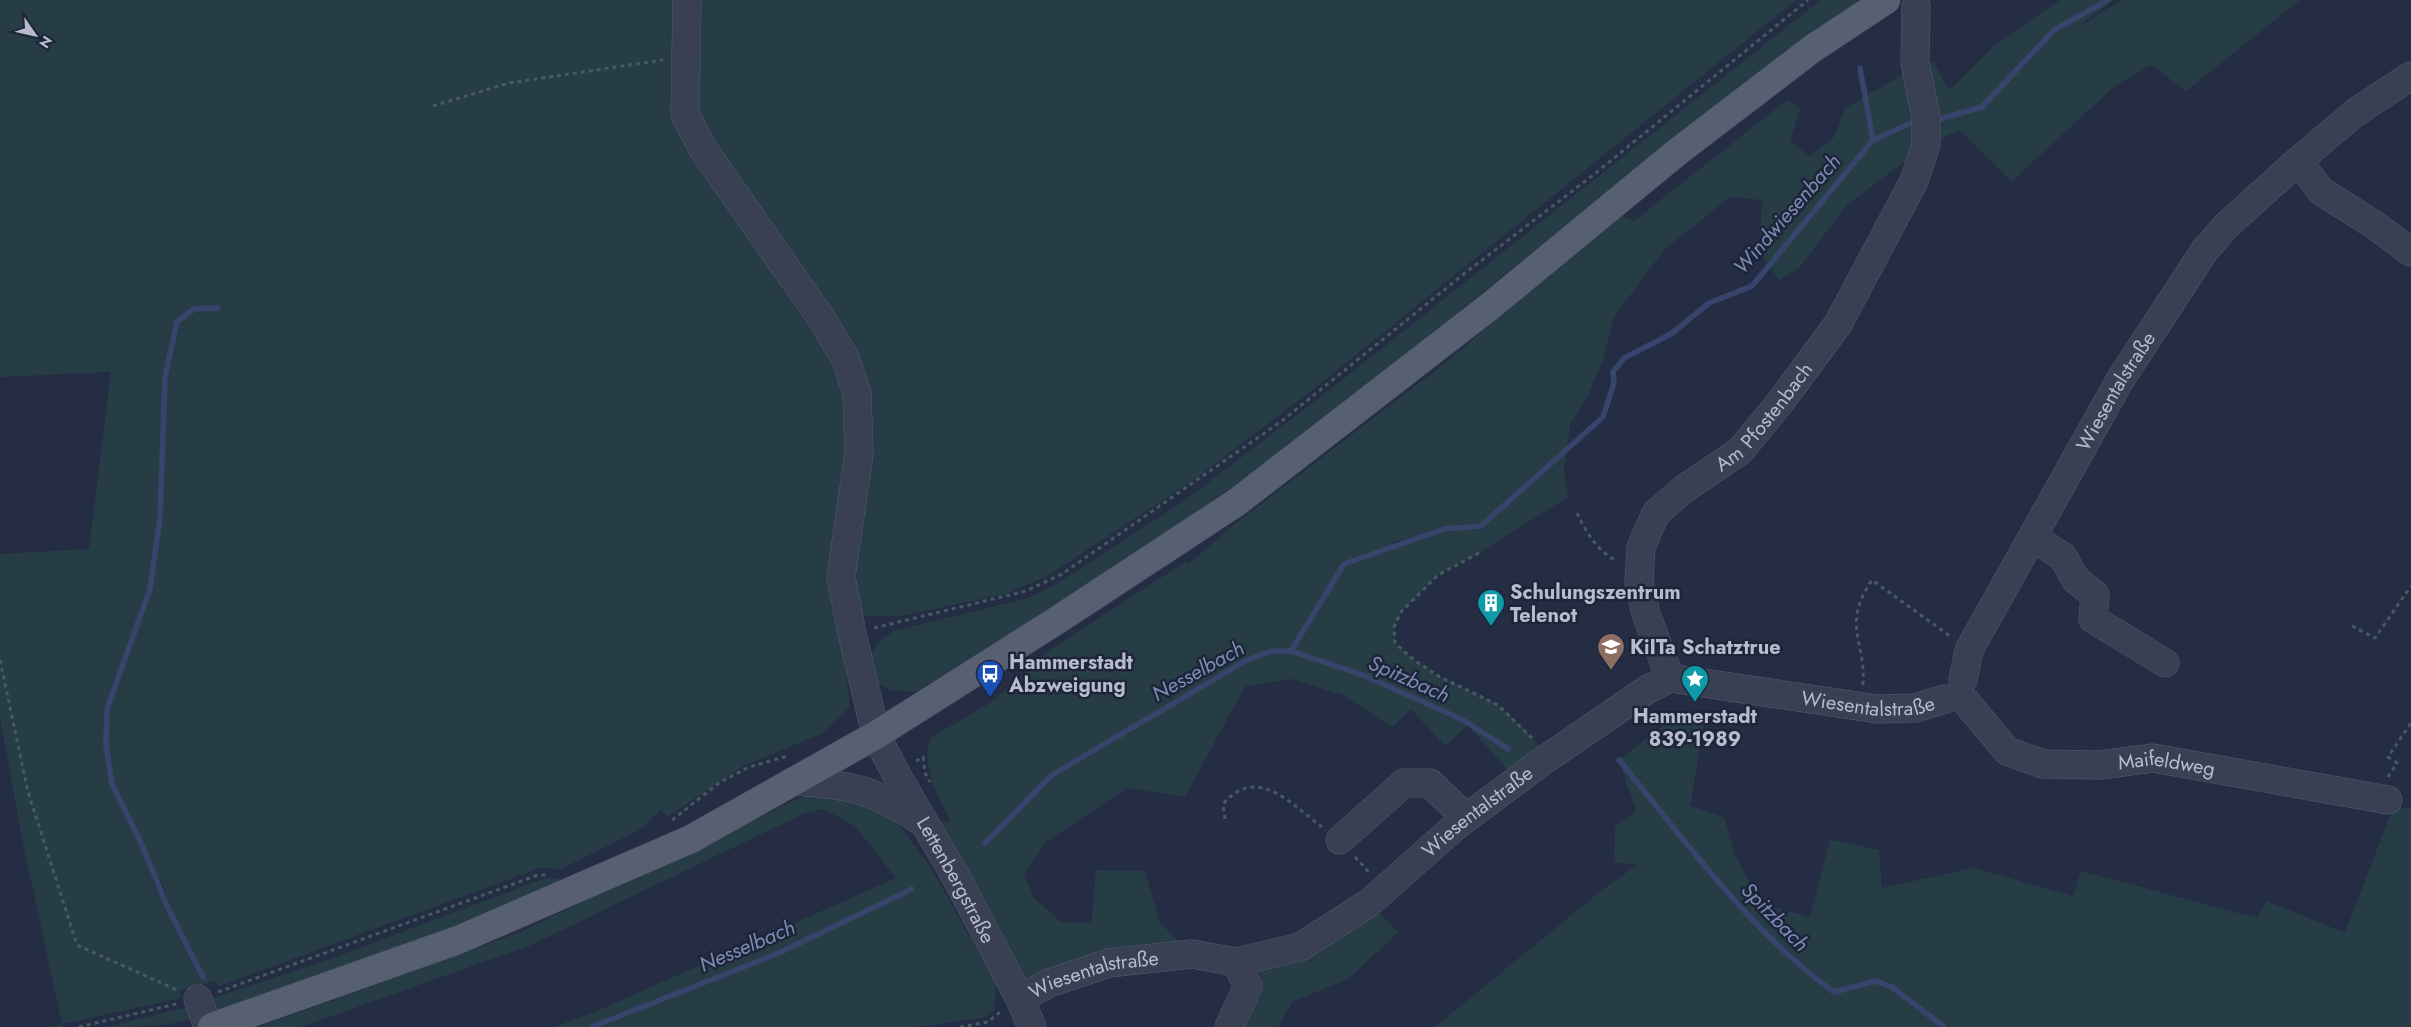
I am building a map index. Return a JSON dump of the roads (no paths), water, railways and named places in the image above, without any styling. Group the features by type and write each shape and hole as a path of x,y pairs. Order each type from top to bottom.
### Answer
{"main road":[{"path":"212,1027 458,940 691,839 792,768 876,735 1059,620 1237,502 1489,307 1676,153 1812,49 1886,0"}],"street":[{"name":"Lettenbergstraße","path":"687,0 685,114 703,149 824,321 846,360 857,393 859,452 841,577 876,735 895,772 957,879 1011,1004 1032,1027"},
{"name":"Am Pfostenbach","path":"1670,678 1646,614 1639,583 1641,547 1656,513 1684,489 1740,451 1778,405 1838,324 1914,180 1926,145 1926,117 1915,63 1916,6"},
{"name":"Wiesentalstraße","path":"1011,1004 1048,983 1109,963 1192,954 1236,962 1300,947 1369,903 1466,818 1548,758 1648,689 1670,678 1877,709 1915,708 1958,694 1969,650 2034,538 2120,380 2205,250 2227,225 2356,112 2411,76"},
{"path":"2298,161 2321,191 2376,226 2411,252"},
{"path":"2034,538 2063,557 2076,580 2096,595 2093,619 2165,663"},
{"name":"Maifeldweg","path":"1958,694 2007,751 2043,764 2100,765 2153,758 2384,799"},
{"path":"792,768 834,784 873,793 892,802 925,823"},
{"path":"1340,840 1404,783 1430,783 1466,818"},
{"path":"1230,1027 1248,986 1236,962"},
{"path":"198,999 208,1027"}],"waterway":[{"name":"Windwiesenbach","path":"1940,119 1982,107 2054,30 2108,0"},
{"path":"1860,68 1873,140"},
{"name":"Windwiesenbach","path":"1291,651 1344,564 1444,529 1481,526 1603,417 1614,383 1613,372 1624,358 1671,334 1709,303 1752,286 1873,140 1913,122"},
{"path":"203,977 168,908 141,843 112,784 106,745 107,709 150,589 160,518 165,377 177,322 194,309 218,308"},
{"name":"Nesselbach","path":"985,843 1052,775 1247,660 1272,651 1291,651 1363,675 1463,720 1508,749"},
{"name":"Spitzbach","path":"1619,760 1719,883 1746,913 1803,968 1834,992 1876,981 1892,987 1944,1027"},
{"name":"Nesselbach","path":"592,1027 781,952 912,889"}],"place":[{"name":"Schulungszentrum Telenot","path":"1491,627"},
{"name":"KiITa Schatztrue","path":"1611,671"},
{"name":"Hammerstadt Abzweigung","path":"990,698"},
{"name":"Hammerstadt 839-1989","path":"1695,703"}]}
